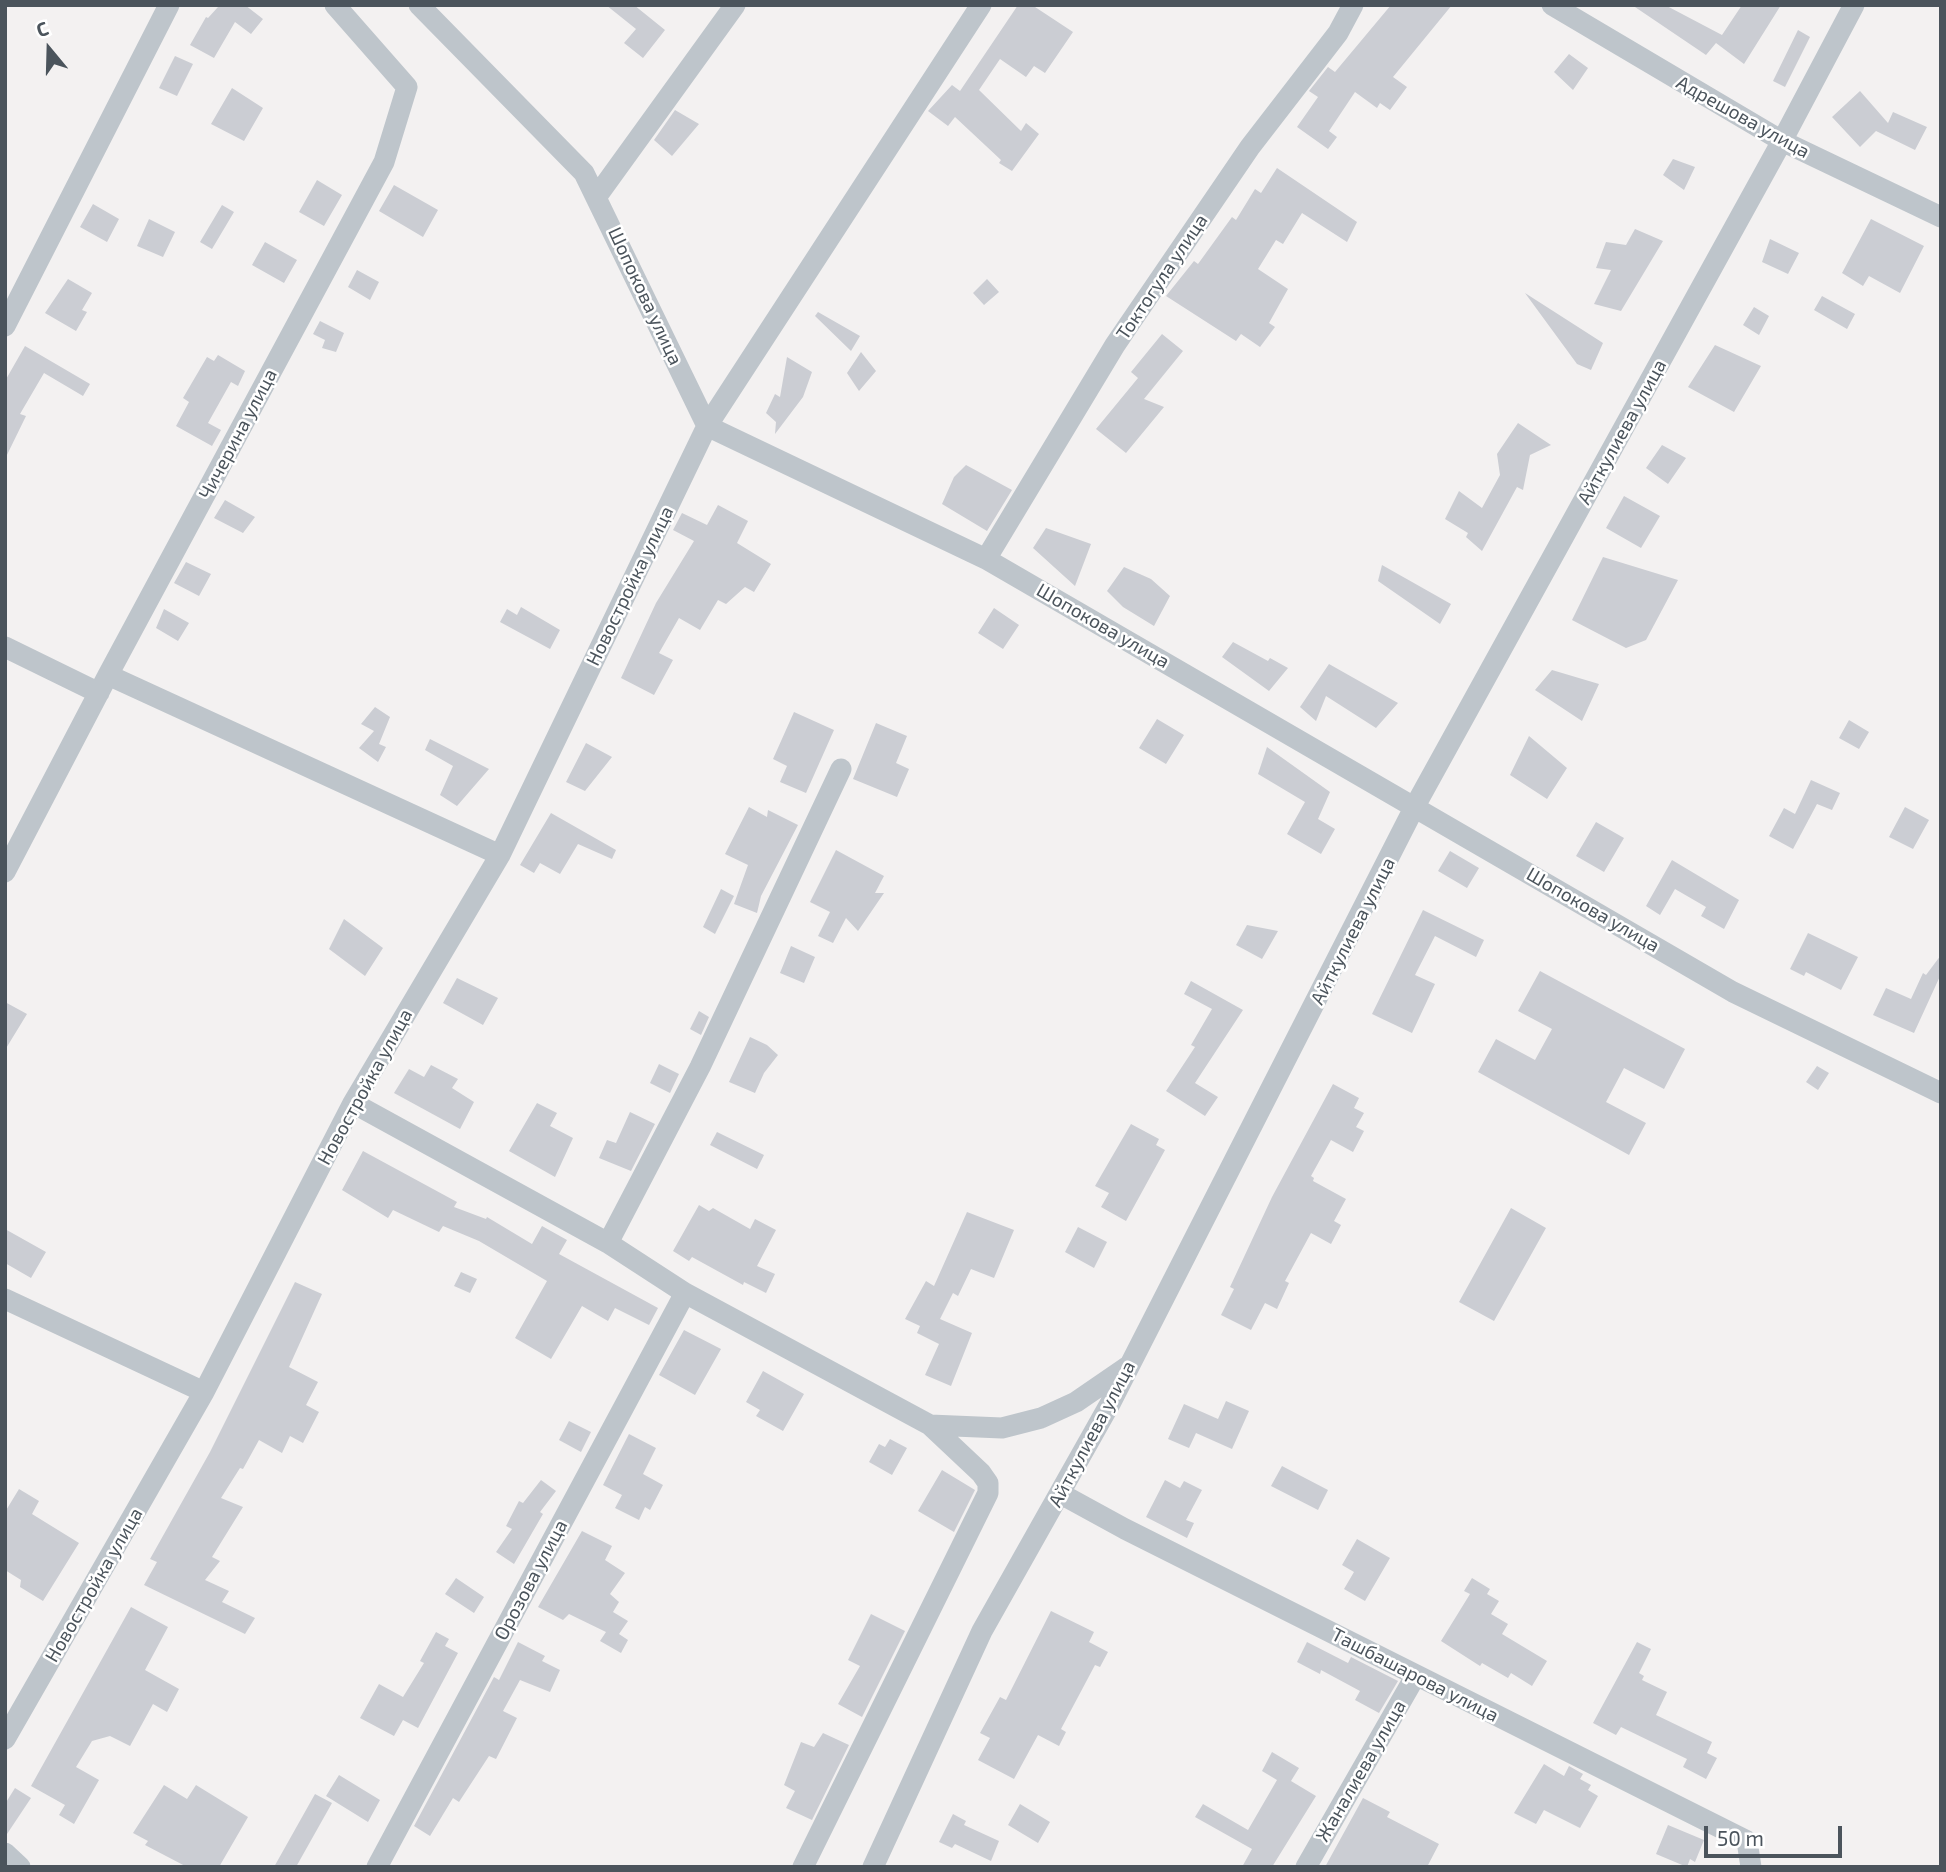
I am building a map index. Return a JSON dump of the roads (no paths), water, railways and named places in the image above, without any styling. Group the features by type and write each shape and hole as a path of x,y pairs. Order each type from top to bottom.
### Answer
{"street":[{"path":"5,326 169,5"},
{"name":"Чичерина улица","path":"5,872 384,162 407,87 335,5"},
{"name":"Шопокова улица","path":"419,5 584,173 707,426 986,559 1732,992 1941,1093"},
{"path":"597,196 735,5"},
{"name":"Новостройка улица","path":"5,1739 204,1392 354,1103 500,855 707,426 981,5"},
{"name":"Токтогула улица","path":"986,559 1115,345 1250,147 1338,33 1353,5"},
{"name":"Адрешова улица","path":"1552,5 1782,141 1941,217"},
{"name":"Айткулиева улица","path":"873,1867 982,1632 1061,1494 1129,1366 1211,1202 1299,1039 1415,806 1782,141 1854,5"},
{"path":"5,648 103,684 500,855"},
{"path":"608,1243 700,1068 841,769"},
{"path":"354,1103 608,1243 685,1293 930,1424 988,1483 988,1493 803,1867"},
{"name":"Орозова улица","path":"377,1867 685,1293"},
{"path":"5,1300 204,1392"},
{"path":"930,1424 1002,1428 1041,1418 1076,1402 1129,1366"},
{"name":"Ташбашарова улица","path":"1061,1494 1746,1841 1751,1867"},
{"name":"Жаналиева улица","path":"1306,1867 1416,1675"},
{"path":"5,1853 20,1867"}]}
